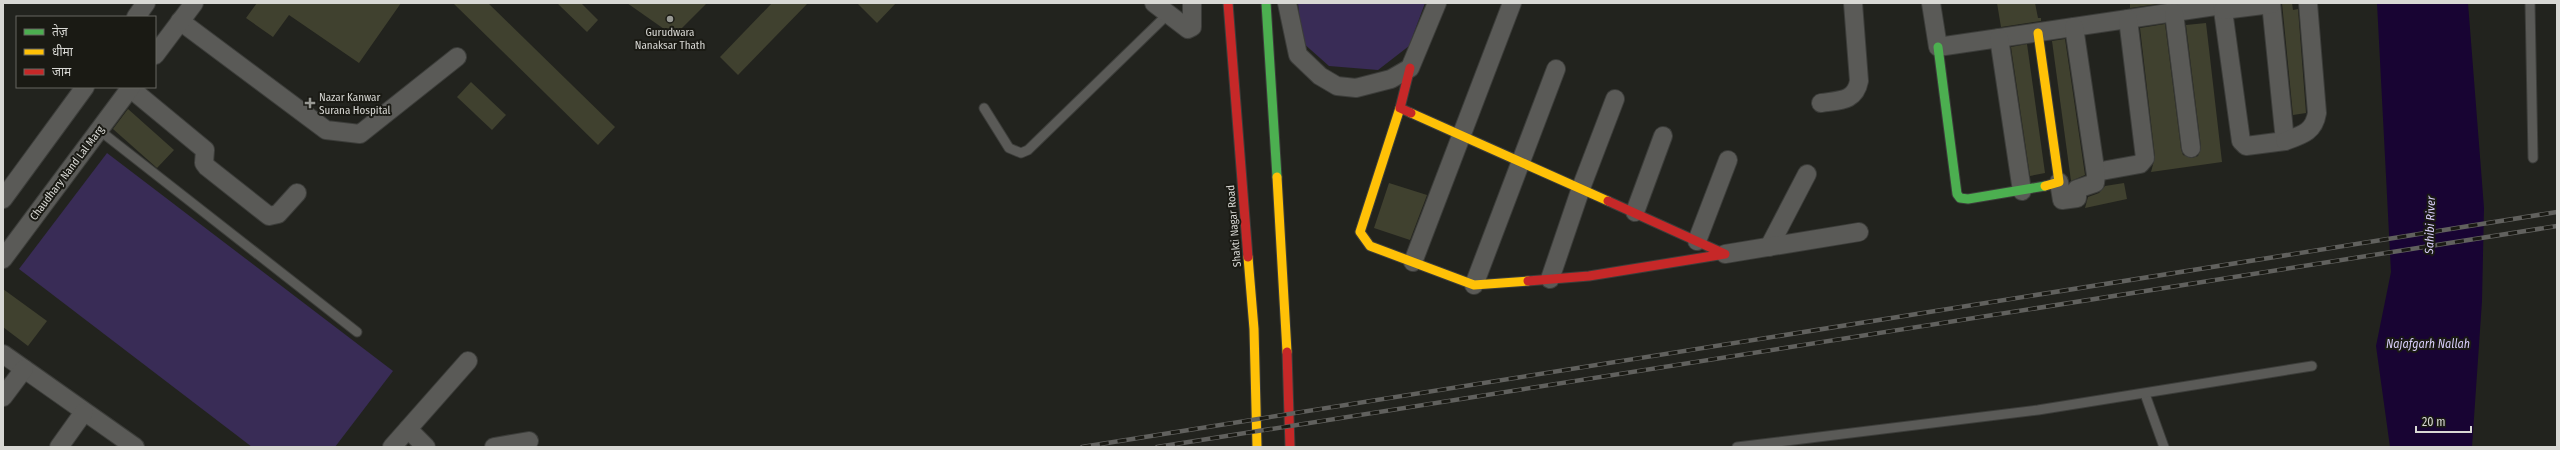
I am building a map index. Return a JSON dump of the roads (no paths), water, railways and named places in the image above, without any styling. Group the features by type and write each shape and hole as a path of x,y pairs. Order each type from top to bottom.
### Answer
{"street":[{"path":"137,16 146,3"},
{"path":"156,54 194,3"},
{"path":"1154,3 1184,28 1191,29 1192,3"},
{"name":"Shakti Nagar Road","path":"1228,3 1254,329 1257,447"},
{"path":"1266,3 1286,332 1290,447"},
{"path":"1287,3 1298,55 1320,76 1337,86 1356,88 1390,79 1410,68"},
{"path":"1437,3 1410,68 1400,108 1360,232 1362,237 1370,246 1474,285 1589,276 1859,232"},
{"path":"1414,262 1512,3"},
{"path":"1821,103 1849,98 1857,92 1859,82 1853,3"},
{"path":"1931,3 1957,194 1960,198 1968,199 2022,191 2059,182"},
{"path":"2223,6 2241,141 2246,146 2285,141 2307,133 2316,120 2308,3"},
{"path":"1938,47 2223,6 2271,4 2285,141"},
{"path":"2174,13 2191,148"},
{"path":"2096,172 2140,164 2145,158 2128,19"},
{"path":"180,21 326,130 360,134 458,57"},
{"path":"2038,33 2062,200 2077,198 2077,189 2095,183 2096,172 2074,27"},
{"path":"1999,38 2022,191"},
{"path":"1474,285 1556,69"},
{"path":"3,198 84,88"},
{"path":"131,88 205,150 204,163 207,167 269,216 278,214 296,194"},
{"name":"Chaudhary Nand Lal Marg","path":"3,259 131,88"},
{"path":"1550,279 1581,188 1615,99"},
{"path":"1400,108 1635,212 1725,254"},
{"path":"1635,212 1663,136"},
{"path":"1697,241 1728,160"},
{"path":"1769,247 1807,174"},
{"path":"3,354 135,447"},
{"path":"392,447 468,361"},
{"path":"3,397 24,369"},
{"path":"59,447 84,412"},
{"path":"408,429 426,447"},
{"path":"494,447 529,441"}],"lane":[{"path":"2530,3 2533,158"},
{"path":"984,108 1009,148 1021,153 1028,150 1168,14"},
{"path":"99,130 357,332"},
{"path":"1736,447 2038,410 2312,366"},
{"path":"2145,394 2164,447"}],"water":[{"path":"2377,3 2468,3 2484,208 2482,301 2472,447 2390,447 2376,346 2391,272"}],"railway":[{"path":"1082,447 2557,212"},
{"path":"1157,447 2557,226"}],"place":[{"name":"Gurudwara Nanaksar Thath","path":"670,19"},
{"name":"Nazar Kanwar Surana Hospital","path":"310,103"}],"water label":[{"name":"Sahibi River","path":"2430,225"},
{"name":"Najafgarh Nallah","path":"2428,344"}]}
